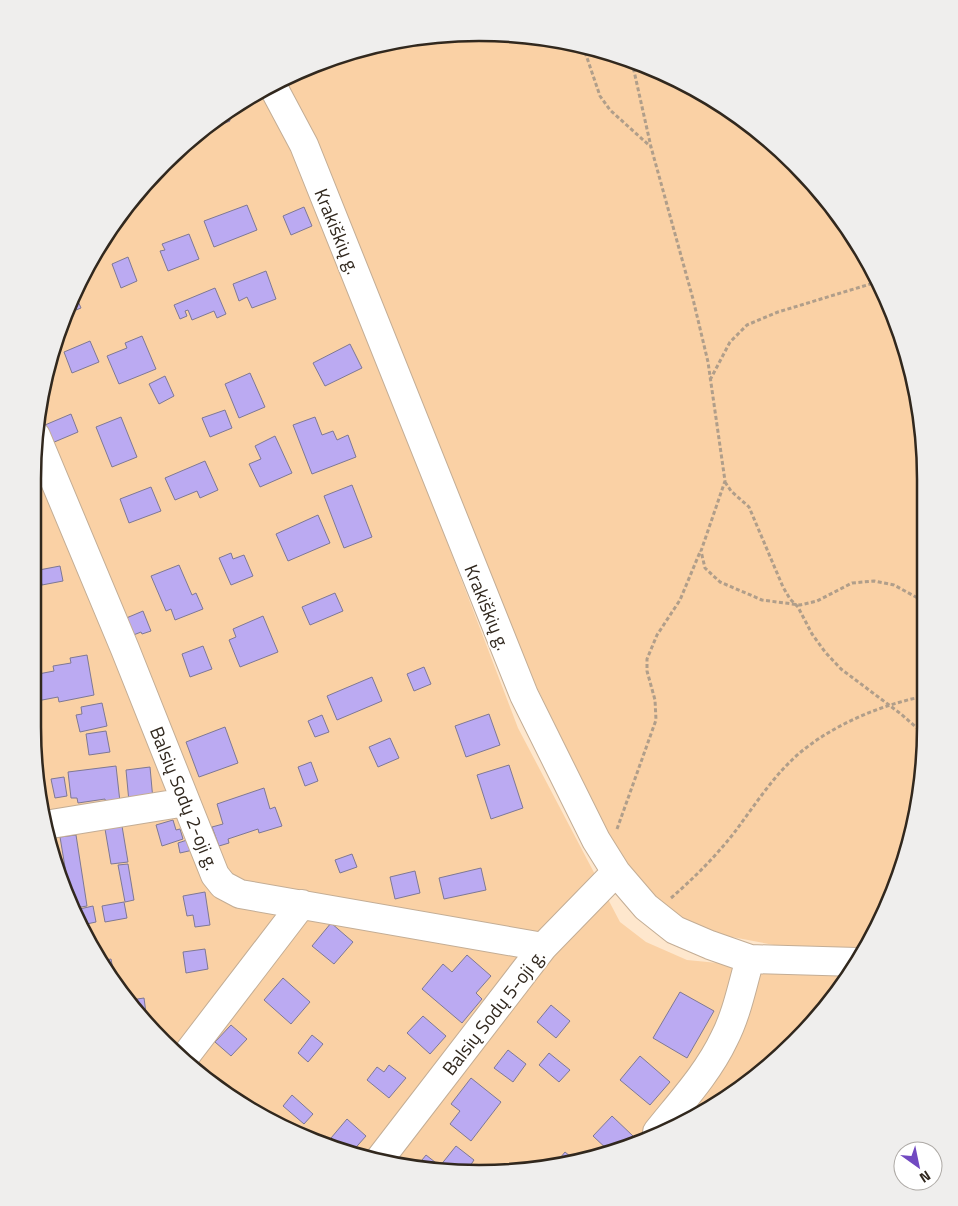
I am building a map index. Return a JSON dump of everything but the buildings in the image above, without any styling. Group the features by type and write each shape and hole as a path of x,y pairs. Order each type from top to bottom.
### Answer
{"street":[{"name":"Krakiškių g.","path":"275,91 304,144 524,695 596,840 611,864 646,907 674,930 710,945 750,959 848,962"},
{"name":"Balsių Sodų 2-oji g.","path":"42,450 125,649 215,875 223,885 240,894 543,947"},
{"path":"53,824 186,802"},
{"name":"Balsių Sodų 5-oji g.","path":"384,1154 543,947 611,864"},
{"path":"187,1054 302,904"},
{"path":"663,1124 712,1062 724,1040 732,1020 750,959"}],"path":[{"path":"586,55 600,96 610,110 651,147"},
{"path":"634,70 651,147 693,299 708,362 725,481 731,492 749,507 783,587 825,652 841,669 917,728"},
{"path":"710,380 730,342 747,325 778,312 871,284"},
{"path":"611,864 656,720 655,700 647,671 647,660 657,635 680,600 725,481"},
{"path":"700,551 705,568 720,582 762,600 800,605 817,601 852,583 874,581 894,585 917,598"},
{"path":"654,913 696,876 714,857 774,780 801,752 821,737 872,710 917,698"}],"shaded area":[{"path":"450,42 508,42 536,45 592,56 620,64 647,75 673,86 698,100 745,132 789,169 808,190 843,236 872,285 894,338 902,366 913,422 916,450 917,727 913,784 902,840 894,868 883,895 872,921 856,950 774,945 716,934 675,921 628,875 490,591 283,87 338,64 366,56 422,45"},
{"path":"269,95 306,172 518,728 620,922 646,942 687,960 839,975 808,1016 768,1056 722,1091 673,1120 620,1142 564,1156 508,1164 450,1164 394,1156 338,1142 285,1120 236,1091 190,1056 150,1016 115,970 86,921 64,868 56,840 45,784 42,756 42,450 45,422 56,366 64,338 86,285 115,236 150,190 190,150 236,115"}]}
